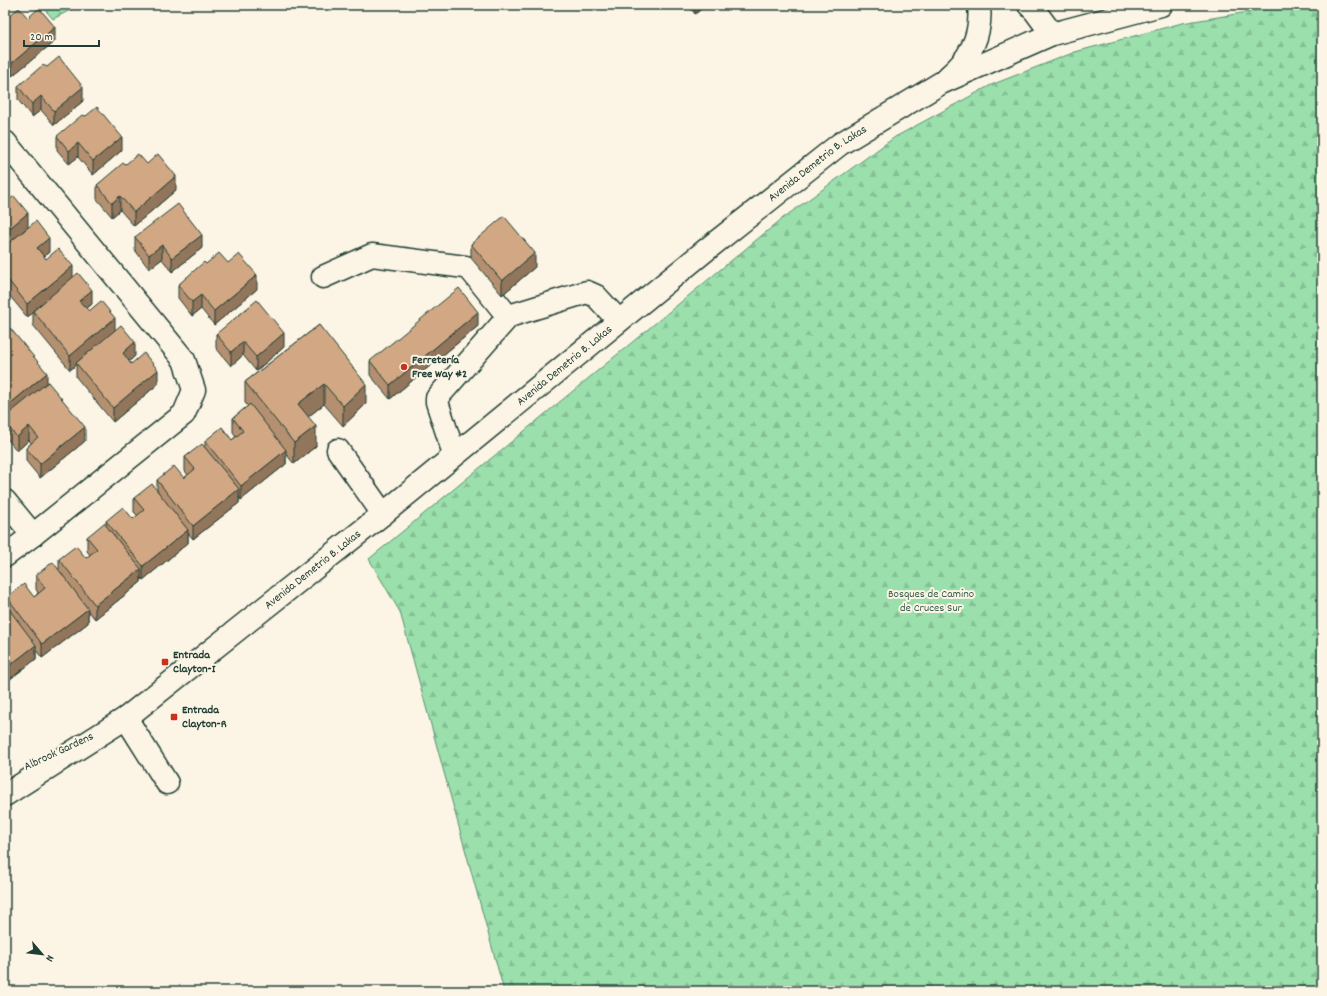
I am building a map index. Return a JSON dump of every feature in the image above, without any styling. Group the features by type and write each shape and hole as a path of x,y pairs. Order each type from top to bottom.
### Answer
{"street":[{"path":"941,83 964,61 973,47 978,31 980,16 979,5"},
{"path":"1029,5 1052,34"},
{"name":"Avenida Demetrio B. Lakas","path":"5,795 120,722 383,514 454,454 706,250 840,144 941,83 1052,34 1147,7"},
{"path":"5,142 184,360 194,390 184,414 5,556"},
{"path":"323,277 372,255 469,268 509,316"},
{"path":"454,454 437,398 509,316 587,292 596,296 619,321"},
{"path":"338,450 383,514"},
{"path":"5,501 33,535"},
{"path":"120,722 167,783"},
{"name":"Albrook Gardens","path":"5,778 52,752 120,722"}],"green space":[{"path":"41,5 80,5 53,19"},
{"name":"Bosques de Camino de Cruces Sur","path":"1294,5 1322,5 1322,991 504,991 400,612 369,559 783,218 895,137 991,85 1075,52 1182,23"}],"building":[{"path":"19,8 28,18 39,8 55,27 12,63 5,54 5,17 6,18"},
{"path":"59,57 83,87 54,111 41,96 32,104 18,86 43,65 47,67"},
{"path":"97,107 122,137 93,161 78,143 69,151 57,136 82,115 86,116"},
{"path":"138,154 147,164 158,154 176,176 134,212 120,196 112,203 97,185 123,163 126,164"},
{"path":"14,196 28,213 5,232 5,203"},
{"path":"178,204 202,235 172,258 162,245 149,255 135,237"},
{"path":"504,216 535,253 502,281 471,244"},
{"path":"36,221 49,238 37,248 46,259 58,249 73,266 27,304 5,276 5,246"},
{"path":"219,253 228,263 239,254 257,275 214,311 201,295 192,302 178,285 204,262 206,264"},
{"path":"78,273 92,290 79,301 89,311 101,301 115,318 70,356 33,311"},
{"path":"459,288 478,312 390,385 370,361"},
{"path":"257,300 284,333 256,357 243,342 231,352 216,334"},
{"path":"121,325 135,342 123,353 131,364 144,353 158,370 113,408 76,363"},
{"path":"319,325 366,384 343,406 324,384 298,404 316,426 294,443 245,382"},
{"path":"10,328 47,373 5,408 5,333"},
{"path":"48,382 85,427 40,464 26,448 38,437 29,426 17,437 5,423 5,417"},
{"path":"250,404 286,450 241,486 205,441 222,427 232,440 243,431 233,418"},
{"path":"202,444 239,489 193,526 157,480 174,466 184,478 195,469 185,457"},
{"path":"152,484 188,530 143,566 106,521 123,507 133,519 144,510 134,498"},
{"path":"104,523 141,569 95,605 59,559 76,546 86,558 97,549 87,537"},
{"path":"53,562 88,609 42,644 7,597 24,584 34,597 45,588 36,575"},
{"path":"5,604 36,645 5,669"}],"place":[{"name":"Ferretería Free Way #2","path":"404,367"},
{"name":"Entrada Clayton-I","path":"165,662"},
{"name":"Entrada Clayton-R","path":"174,717"}]}
